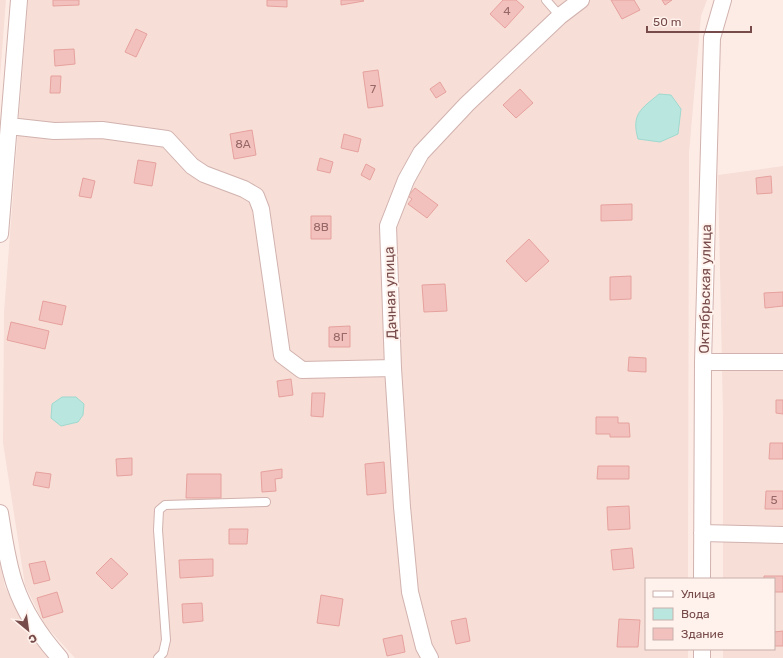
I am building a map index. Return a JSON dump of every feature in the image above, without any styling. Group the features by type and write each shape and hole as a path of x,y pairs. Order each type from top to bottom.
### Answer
{"street":[{"path":"0,234 19,0"},
{"name":"Дачная улица","path":"430,658 424,647 410,592 402,507 393,368 388,226 406,180 421,153 462,109 560,16 581,0"},
{"name":"Октябрьская улица","path":"702,578 703,362 712,38 723,0"},
{"path":"9,126 54,131 102,130 167,139 192,166 204,174 244,189 256,196 261,209 282,355 302,370 393,368"},
{"path":"703,362 783,362"},
{"path":"0,513 15,586 28,613 50,647 60,658"},
{"path":"702,533 783,535"}],"lane":[{"path":"546,0 560,16"},
{"path":"158,658 163,653 166,640 158,530 159,510 165,505 266,502"}],"shaded area":[{"path":"0,0 6,0 0,77"},
{"path":"28,0 707,0 701,16 689,153 688,578 645,578 645,650 688,650 688,658 75,658 44,624 25,585 3,443 4,312"},
{"path":"783,166 783,658 723,658 723,650 775,650 775,578 723,578 723,416 718,175"},
{"path":"0,563 5,587 32,636 51,658 0,658"}],"water":[{"path":"659,94 671,95 681,109 678,134 660,142 638,139 636,124 639,113"},
{"path":"62,397 76,397 84,404 83,415 78,422 61,426 51,418 52,404"}],"building":[{"path":"53,0 79,0 79,5 53,6"},
{"path":"267,0 287,0 287,7 267,6"},
{"path":"341,0 363,0 364,1 341,5"},
{"path":"503,0 516,0 524,7 505,28 490,14"},
{"path":"611,0 634,0 640,10 622,19"},
{"path":"662,0 672,0 665,5"},
{"path":"136,29 147,34 136,57 125,52"},
{"path":"74,49 75,64 55,66 54,50"},
{"path":"378,70 383,106 368,108 363,72"},
{"path":"51,76 61,76 60,93 50,93"},
{"path":"440,82 446,92 436,98 430,89"},
{"path":"520,89 533,103 516,118 503,105"},
{"path":"252,130 256,155 234,159 230,134"},
{"path":"344,134 361,139 358,152 341,148"},
{"path":"320,158 333,162 330,173 317,170"},
{"path":"138,160 156,163 152,186 134,183"},
{"path":"366,164 375,169 370,180 361,175"},
{"path":"771,176 772,193 757,194 756,178"},
{"path":"83,178 95,181 91,198 79,196"},
{"path":"415,188 438,205 427,218 408,204 412,199 408,196"},
{"path":"632,204 632,220 601,221 601,205"},
{"path":"311,216 331,216 331,239 311,239"},
{"path":"529,239 549,261 526,282 506,261"},
{"path":"631,276 631,299 610,300 610,277"},
{"path":"445,284 447,311 424,312 422,285"},
{"path":"783,292 783,306 765,308 764,293"},
{"path":"43,301 66,306 62,325 39,320"},
{"path":"11,322 49,331 45,349 7,340"},
{"path":"350,326 350,347 329,347 329,327"},
{"path":"629,357 646,358 646,372 628,371"},
{"path":"291,379 293,395 279,397 277,381"},
{"path":"312,393 325,393 323,417 311,416"},
{"path":"776,400 783,400 783,414 776,413"},
{"path":"596,417 618,417 618,423 629,423 630,437 610,437 610,434 596,434"},
{"path":"770,443 783,443 783,459 769,459"},
{"path":"132,458 132,475 117,476 116,459"},
{"path":"384,462 386,493 367,495 365,464"},
{"path":"598,466 629,466 629,479 597,479"},
{"path":"282,469 282,478 275,479 276,491 262,492 261,472"},
{"path":"36,472 51,474 49,488 33,485"},
{"path":"187,474 221,474 221,498 186,498"},
{"path":"766,491 783,491 783,509 765,509"},
{"path":"629,506 630,529 608,530 607,507"},
{"path":"229,529 248,529 247,544 229,544"},
{"path":"632,548 634,568 613,570 611,550"},
{"path":"111,558 128,574 112,589 96,573"},
{"path":"213,559 213,576 180,578 179,560"},
{"path":"45,561 50,580 34,584 29,564"},
{"path":"764,576 783,576 783,592 775,592 775,578 764,578"},
{"path":"57,592 63,612 43,618 37,598"},
{"path":"321,595 343,599 339,626 317,623"},
{"path":"202,603 203,621 183,623 182,604"},
{"path":"466,618 470,641 456,644 451,621"},
{"path":"619,619 640,620 638,647 617,647"},
{"path":"783,631 783,646 775,646 775,632"},
{"path":"402,635 405,652 387,656 383,639"}]}
